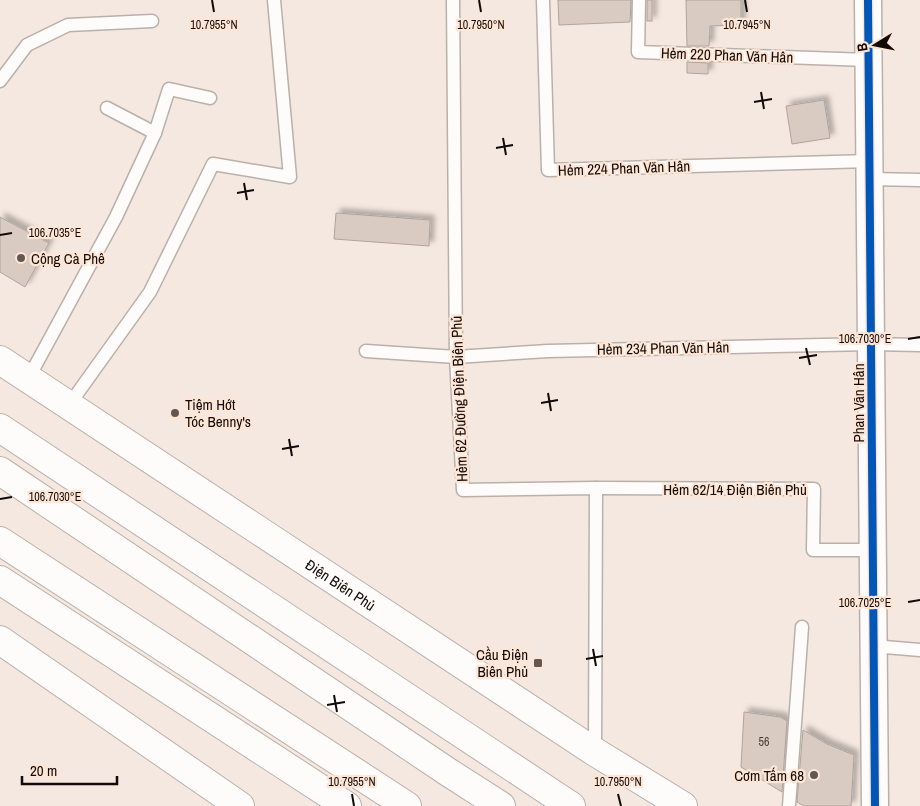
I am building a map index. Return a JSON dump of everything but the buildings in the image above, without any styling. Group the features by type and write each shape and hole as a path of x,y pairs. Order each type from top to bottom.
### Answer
{"main road":[{"name":"Điện Biên Phủ","path":"0,360 595,752 683,806"},
{"path":"0,428 571,806"},
{"path":"0,471 448,772 502,806"},
{"path":"0,541 407,806"},
{"path":"0,580 348,806"},
{"path":"0,640 240,806"}],"street":[{"name":"Phan Văn Hân","path":"868,0 875,806"}],"lane":[{"path":"69,405 150,292 213,164 290,177 274,0"},
{"name":"Hẻm 62 Đường Điện Biên Phủ","path":"453,0 456,357 462,490 596,488"},
{"name":"Hẻm 224 Phan Văn Hân","path":"543,0 548,170 870,170"},
{"name":"Hẻm 220 Phan Văn Hân","path":"639,0 638,52 868,60"},
{"path":"0,81 27,45 68,25 152,21"},
{"path":"28,379 116,217 155,133 169,89 210,98"},
{"path":"107,108 155,133"},
{"path":"870,170 920,180"},
{"name":"Hẻm 234 Phan Văn Hân","path":"366,351 456,357 548,350 871,344 920,345"},
{"path":"595,752 596,488"},
{"name":"Hẻm 62/14 Điện Biên Phủ","path":"596,488 814,489 813,550 873,550"},
{"path":"789,806 802,627"},
{"path":"874,646 920,650"}],"cycle path":[{"path":"868,0 875,806"}],"place":[{"name":"Cộng Cà Phê","path":"21,258"},
{"name":"Tiệm Hớt Tóc Benny's","path":"175,413"},
{"name":"Cầu Điện Biên Phủ","path":"538,663"},
{"name":"Cơm Tấm 68","path":"814,775"}]}
